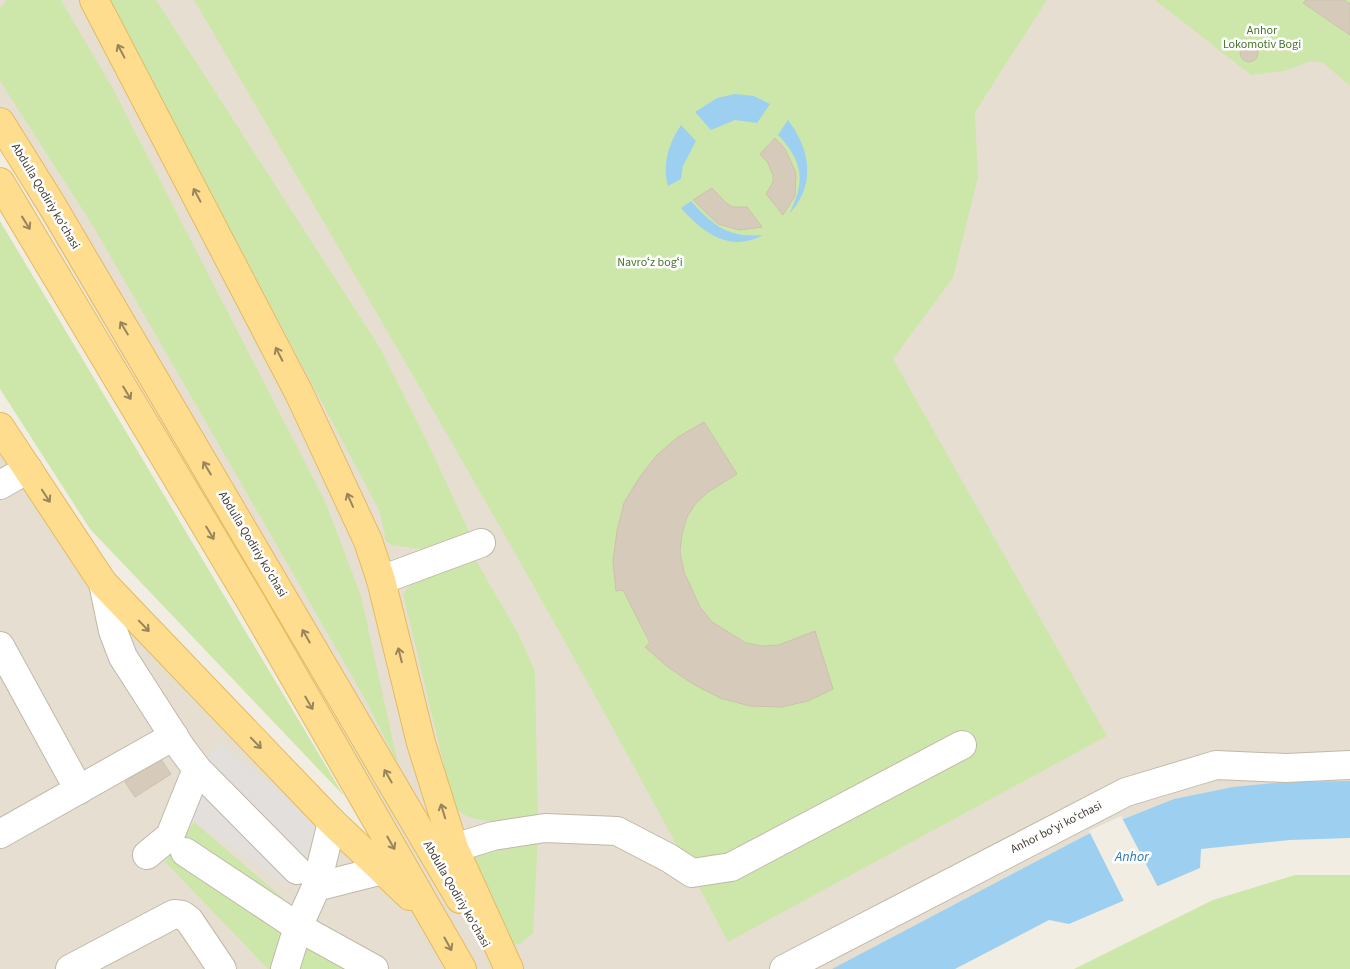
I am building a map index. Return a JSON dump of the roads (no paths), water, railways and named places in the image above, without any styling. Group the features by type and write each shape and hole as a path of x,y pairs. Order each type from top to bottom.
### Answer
{"main road":[{"path":"94,0 299,393 368,541 381,580 421,743 454,848 509,969"},
{"name":"Abdulla Qodiriy ko'chasi","path":"0,122 53,207 502,969"},
{"path":"0,182 250,600 462,969"},
{"path":"0,427 103,583 332,822 434,919"}],"street":[{"path":"0,485 28,469"},
{"path":"381,580 481,543"},
{"path":"103,583 113,631 122,657 174,736 198,769 306,878"},
{"path":"0,646 79,790"},
{"path":"0,834 174,736"},
{"path":"454,848 493,836 545,828 617,831 669,858 692,873 730,868 962,745"},
{"name":"Anhor boʻyi koʻchasi","path":"784,969 1126,792 1216,765 1286,768 1350,765"},
{"path":"147,855 170,836 198,769"},
{"path":"285,969 298,927 306,878 332,822"},
{"path":"184,852 298,927 374,969"},
{"path":"306,878 383,870"},
{"path":"70,969 174,914 182,915 189,920 222,969"}],"water":[{"path":"735,94 754,96 770,104 757,123 735,120 711,130 695,112 717,98"},
{"path":"788,120 802,143 807,168 807,180 803,192 798,203 789,214 800,182 797,163 793,154 778,135"},
{"path":"681,125 696,141 683,166 681,179 668,186 666,162 670,146"},
{"path":"691,201 714,224 722,228 741,234 763,235 739,242 718,238 698,225 681,208"},
{"name":"Anhor","path":"1350,781 1350,838 1290,840 1201,849 1200,868 1069,924 1049,920 955,969 832,969 1096,830 1174,799 1233,787 1285,782"}],"park label":[{"name":"Anhor Lokomotiv Bogi","path":"1262,37"},
{"name":"Navroʻz bogʻi","path":"650,262"}]}
